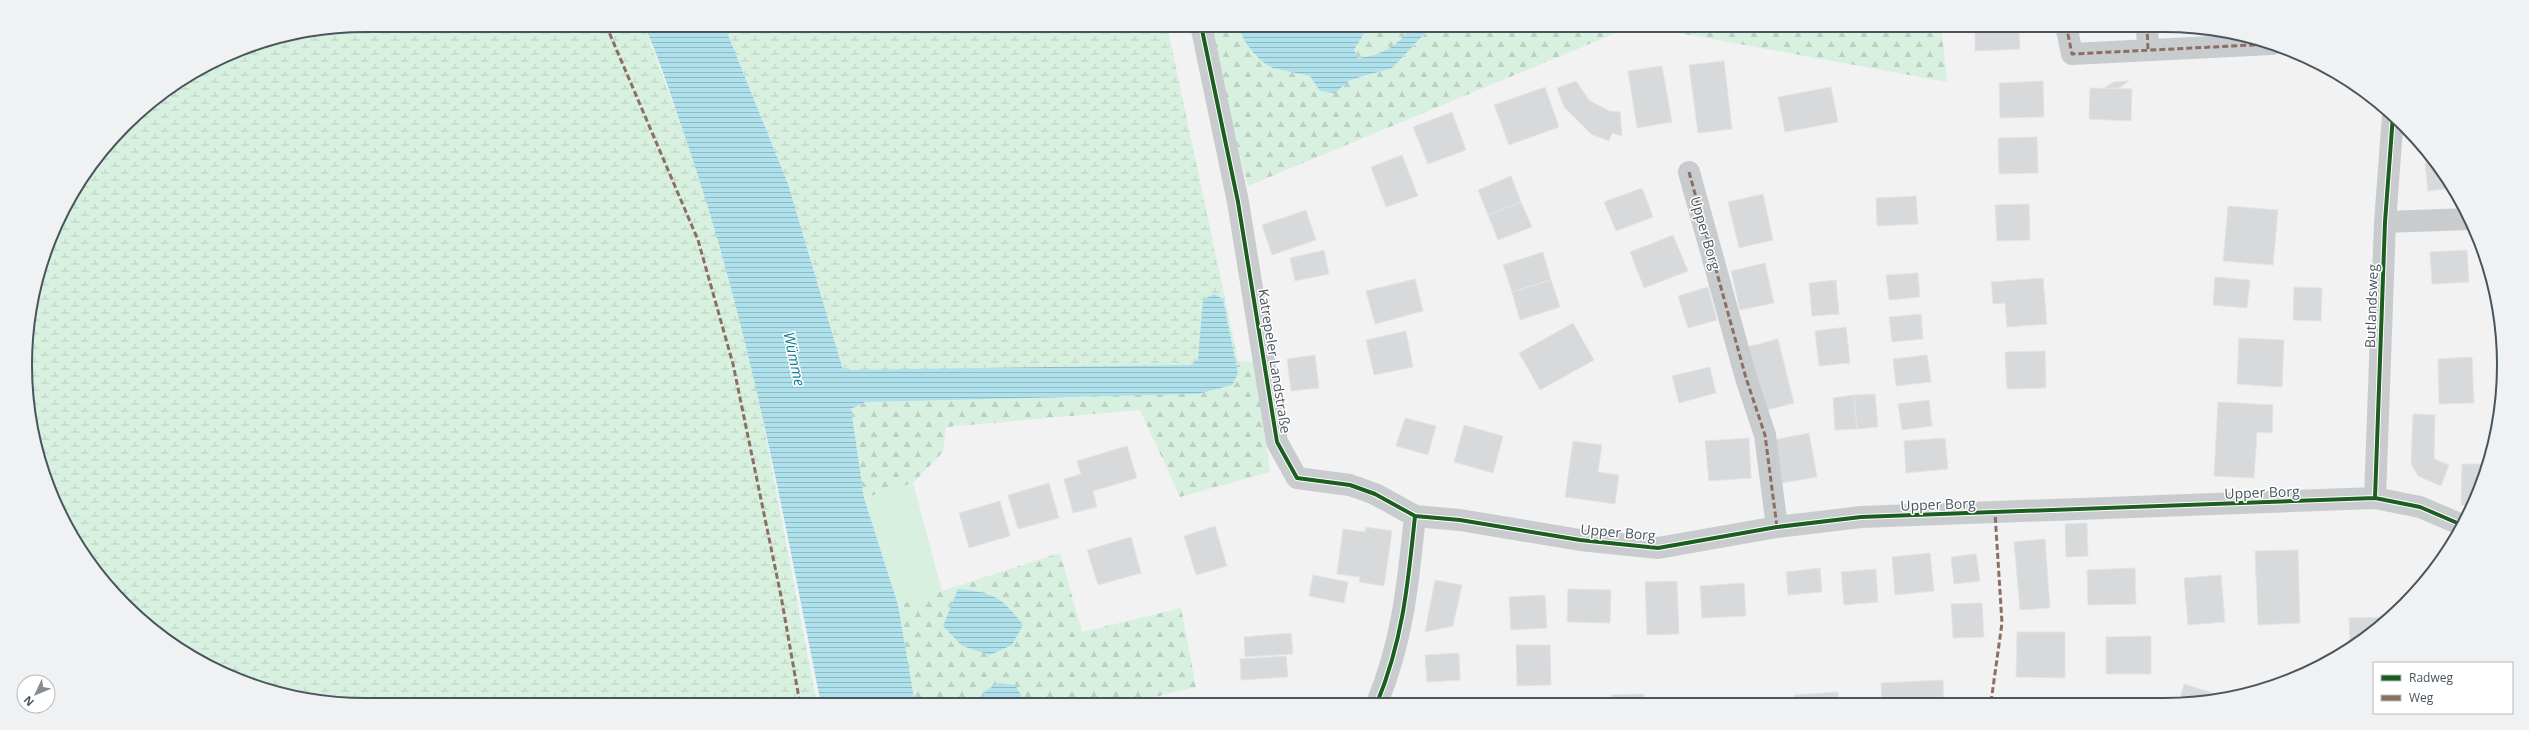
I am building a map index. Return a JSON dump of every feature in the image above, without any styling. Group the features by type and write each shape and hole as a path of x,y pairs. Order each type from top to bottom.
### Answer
{"street":[{"name":"Katrepeler Landstraße","path":"1202,32 1238,202 1277,442 1296,478 1350,485 1375,494 1415,516"},
{"path":"2067,32 2072,54 2255,45"},
{"path":"2147,32 2148,49"},
{"name":"Butlandsweg","path":"2375,498 2385,222 2392,123"},
{"name":"Upper Borg","path":"1689,172 1746,378 1765,435 1777,527"},
{"path":"2385,222 2464,219"},
{"name":"Upper Borg","path":"1415,516 1460,520 1580,540 1658,548 1777,527 1861,517 2375,498 2420,507 2457,523"},
{"path":"1379,698 1399,639 1406,602 1415,516"}],"green space":[{"path":"365,32 647,32 707,198 756,379 843,370 788,184 727,32 1168,32 1239,365 854,371 755,381 816,698 365,698 300,692 258,680 218,664 180,642 162,629 145,615 115,585 88,550 66,512 57,492 43,451 38,430 32,365 38,300 50,258 66,218 88,180 101,162 115,145 145,115 180,88 218,66 238,57 279,43 322,35"},
{"path":"1208,32 1241,32 1272,67 1310,76 1320,91 1335,93 1350,80 1367,76 1415,45 1427,32 1618,32 1248,186"},
{"path":"1365,32 1407,32 1395,44 1383,52 1375,55 1358,58 1354,50"},
{"path":"1674,32 1942,32 1947,82"},
{"path":"1236,361 1254,362 1270,472 1180,497 1140,410 946,427 943,452 913,483 864,498 851,409 865,402 979,398"},
{"path":"913,483 942,591 898,605 864,498"},
{"path":"1060,553 1082,632 1181,608 1196,687 1151,698 1007,698 985,691 983,698 914,698 898,605"}],"water":[{"name":"Wümme","path":"647,32 727,32 788,184 843,370 1191,365 1198,359 1203,300 1214,294 1223,299 1238,374 1232,385 1197,394 865,402 851,409 864,498 898,605 914,698 820,698 762,413 745,341 705,198 682,128"},
{"path":"1241,32 1365,32 1354,50 1358,58 1383,52 1401,39 1407,32 1426,32 1392,68 1350,80 1335,93 1320,91 1310,76 1273,68 1268,65 1251,50"},
{"path":"958,589 988,594 1009,608 1023,625 1012,645 990,655 962,646 943,626"},
{"path":"999,683 1015,685 1023,698 983,698 985,691"}],"building":[{"path":"1975,32 2019,32 2020,49 1975,51"},
{"path":"1724,61 1732,129 1698,133 1689,65"},
{"path":"1662,66 1672,122 1637,128 1628,71"},
{"path":"1576,81 1589,100 1609,111 1620,112 1622,136 1612,133 1609,141 1591,134 1564,107 1557,88"},
{"path":"2043,81 2044,117 2000,118 1999,83"},
{"path":"2129,81 2119,88 2104,88 2114,82"},
{"path":"1545,87 1559,127 1509,145 1494,105"},
{"path":"1831,87 1838,122 1785,132 1778,97"},
{"path":"2090,88 2132,89 2131,121 2089,119"},
{"path":"1452,112 1466,150 1428,164 1413,127"},
{"path":"2037,137 2038,173 1999,174 1998,138"},
{"path":"1402,155 1418,196 1386,207 1371,167"},
{"path":"2425,163 2428,163 2446,189 2428,191"},
{"path":"1511,176 1521,202 1488,215 1478,190"},
{"path":"1642,188 1653,217 1616,231 1604,202"},
{"path":"1763,194 1773,240 1739,248 1728,202"},
{"path":"1916,196 1918,224 1877,226 1876,198"},
{"path":"1521,202 1532,227 1498,240 1488,215"},
{"path":"2029,204 2030,240 1997,241 1995,205"},
{"path":"2228,206 2278,210 2273,265 2223,261"},
{"path":"1306,210 1316,240 1272,255 1262,225"},
{"path":"1673,235 1688,271 1644,288 1630,252"},
{"path":"1324,250 1329,274 1295,281 1290,258"},
{"path":"2467,250 2469,282 2432,284 2430,252"},
{"path":"1543,252 1551,280 1512,292 1503,265"},
{"path":"1765,263 1774,303 1740,310 1731,271"},
{"path":"1918,273 1920,297 1889,300 1886,275"},
{"path":"2215,277 2250,280 2247,308 2213,305"},
{"path":"2043,278 2047,324 2007,327 2005,303 1993,304 1991,282"},
{"path":"1415,279 1423,311 1375,324 1366,291"},
{"path":"1551,280 1560,307 1520,320 1512,292"},
{"path":"1836,280 1839,314 1812,316 1809,283"},
{"path":"1708,287 1717,320 1688,328 1678,296"},
{"path":"2294,287 2322,288 2321,321 2293,320"},
{"path":"1921,314 1923,339 1892,342 1889,317"},
{"path":"1573,323 1594,360 1540,390 1519,353"},
{"path":"1846,327 1850,363 1819,366 1815,331"},
{"path":"1406,331 1413,367 1374,375 1366,340"},
{"path":"2239,338 2284,340 2282,387 2237,384"},
{"path":"1778,339 1794,403 1763,411 1747,347"},
{"path":"2045,351 2046,388 2007,389 2005,352"},
{"path":"1315,355 1319,388 1291,391 1287,359"},
{"path":"1927,355 1931,382 1896,386 1893,359"},
{"path":"2472,357 2474,403 2439,404 2438,359"},
{"path":"1710,367 1716,393 1679,403 1672,376"},
{"path":"1875,394 1878,427 1857,429 1854,395"},
{"path":"1854,395 1857,429 1835,430 1833,398"},
{"path":"1929,400 1932,426 1902,430 1898,404"},
{"path":"2218,402 2273,405 2272,433 2257,432 2254,478 2214,476"},
{"path":"2413,414 2435,415 2434,459 2449,465 2441,486 2418,476 2411,464"},
{"path":"1405,418 1436,426 1428,455 1396,446"},
{"path":"1464,425 1503,436 1493,473 1454,462"},
{"path":"1809,433 1817,477 1782,483 1773,440"},
{"path":"1749,438 1751,478 1709,481 1705,441"},
{"path":"1945,438 1948,469 1906,473 1904,441"},
{"path":"1573,441 1602,445 1598,472 1619,475 1615,504 1565,497"},
{"path":"1127,446 1137,478 1093,491 1097,507 1073,513 1064,479 1081,474 1077,461"},
{"path":"2462,464 2482,464 2466,506 2461,505"},
{"path":"1049,483 1059,518 1018,529 1008,495"},
{"path":"1000,501 1010,536 969,548 959,513"},
{"path":"2087,523 2088,556 2066,557 2065,524"},
{"path":"1215,526 1227,566 1196,575 1184,536"},
{"path":"1366,527 1392,531 1384,586 1359,582 1360,577 1337,574 1343,529 1365,532"},
{"path":"1131,537 1141,573 1098,585 1087,550"},
{"path":"2045,539 2050,608 2020,610 2014,542"},
{"path":"2298,550 2300,623 2258,625 2255,551"},
{"path":"1930,553 1934,591 1895,595 1892,557"},
{"path":"1976,554 1980,581 1954,584 1951,557"},
{"path":"1820,568 1822,592 1788,595 1786,572"},
{"path":"2135,568 2136,604 2088,605 2087,570"},
{"path":"1876,569 1878,602 1844,605 1841,572"},
{"path":"1313,575 1348,582 1344,603 1309,596"},
{"path":"2221,575 2225,622 2188,625 2184,578"},
{"path":"1435,580 1462,585 1453,626 1425,632"},
{"path":"1677,581 1679,634 1647,635 1645,582"},
{"path":"1744,583 1746,616 1702,618 1700,586"},
{"path":"1568,589 1611,590 1610,623 1567,622"},
{"path":"1545,595 1547,628 1511,630 1509,597"},
{"path":"1982,603 1984,637 1953,638 1951,604"},
{"path":"2381,617 2350,641 2349,618"},
{"path":"2017,632 2065,632 2065,678 2016,677"},
{"path":"1291,633 1293,654 1245,657 1244,637"},
{"path":"2151,636 2151,674 2106,674 2106,637"},
{"path":"1516,645 1550,645 1551,685 1517,686"},
{"path":"1459,653 1460,680 1427,682 1425,655"},
{"path":"1286,656 1288,677 1241,680 1240,659"},
{"path":"1943,680 1944,698 1882,698 1881,683"},
{"path":"2184,684 2216,694 2207,695 2180,697"},
{"path":"1838,692 1839,698 1794,698 1794,695"},
{"path":"1644,694 1644,698 1611,698 1611,695"}],"marked path":[{"path":"609,32 698,240 733,364 781,596 799,698"},
{"path":"2067,32 2072,54 2255,45"},
{"path":"2147,32 2148,49"},
{"path":"1689,172 1746,378 1765,435 1777,527"},
{"path":"1992,698 2002,623 1995,513"}],"cycle path":[{"path":"1202,32 1238,202 1277,442 1297,478 1350,485 1375,494 1415,516 1460,520 1580,540 1658,548 1777,527 1861,517 2375,498 2420,507 2457,523"},
{"path":"2375,498 2385,222 2392,123"},
{"path":"1379,698 1386,680 1399,634 1407,588 1415,516"}]}
